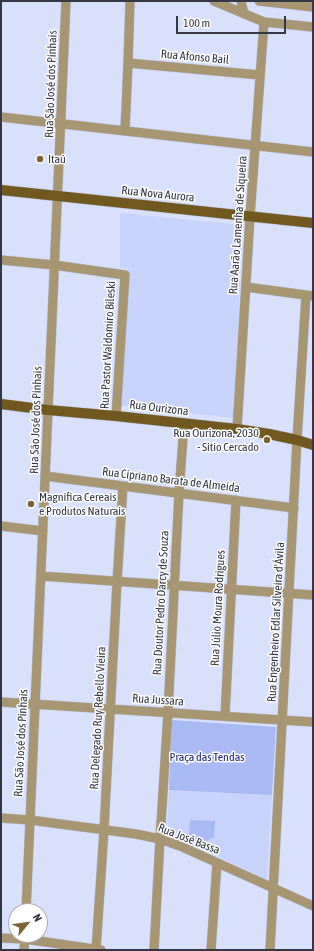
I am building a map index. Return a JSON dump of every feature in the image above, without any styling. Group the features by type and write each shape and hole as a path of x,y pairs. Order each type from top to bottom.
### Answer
{"main road":[{"name":"Rua Nova Aurora","path":"1,190 313,223"},
{"name":"Rua Ourizona","path":"1,404 237,429 269,434 313,445"}],"street":[{"name":"Rua São José dos Pinhais","path":"26,903 66,1"},
{"path":"125,130 130,1"},
{"path":"214,1 264,22 313,27"},
{"path":"241,1 244,14"},
{"path":"259,1 313,7"},
{"name":"Rua Aarão Lamenha de Siqueira","path":"237,429 264,22"},
{"name":"Rua Afonso Bail","path":"128,63 260,76"},
{"path":"1,117 313,152 313,144"},
{"path":"1,260 54,265"},
{"name":"Rua Pastor Waldomiro Bileski","path":"54,265 125,275 116,416"},
{"path":"246,287 310,295"},
{"name":"Rua Engenheiro Edlar Silveira d'Ávila","path":"270,950 297,440 310,295"},
{"name":"Rua Doutor Pedro Darcy de Souza","path":"154,950 184,424"},
{"name":"Rua Cipriano Barata de Almeida","path":"45,476 294,508"},
{"name":"Rua Delegado Ruy Rebello Vieira","path":"98,950 123,486"},
{"name":"Rua Júlio Moura Rodrigues","path":"225,716 236,500"},
{"path":"1,526 43,531"},
{"path":"41,576 313,595"},
{"name":"Rua Jussara","path":"1,702 313,722"},
{"name":"Rua José Bassa","path":"1,818 30,820 136,834 160,839 180,846 313,906"},
{"path":"211,950 217,863"},
{"path":"48,941 98,950"}],"shaded area":[{"path":"120,213 243,225 233,418 120,405 128,268 120,267"},
{"path":"169,790 272,795 267,880 167,832"}],"green space":[{"name":"Praça das Tendas","path":"172,720 276,727 272,795 169,790"},
{"path":"190,820 215,821 214,837 200,844 189,839"}],"place":[{"name":"Itaú","path":"40,159"},
{"name":"Rua Ourizona, 2030 - Sítio Cercado","path":"267,440"},
{"name":"Magnífica Cereais e Produtos Naturais","path":"31,504"}]}
